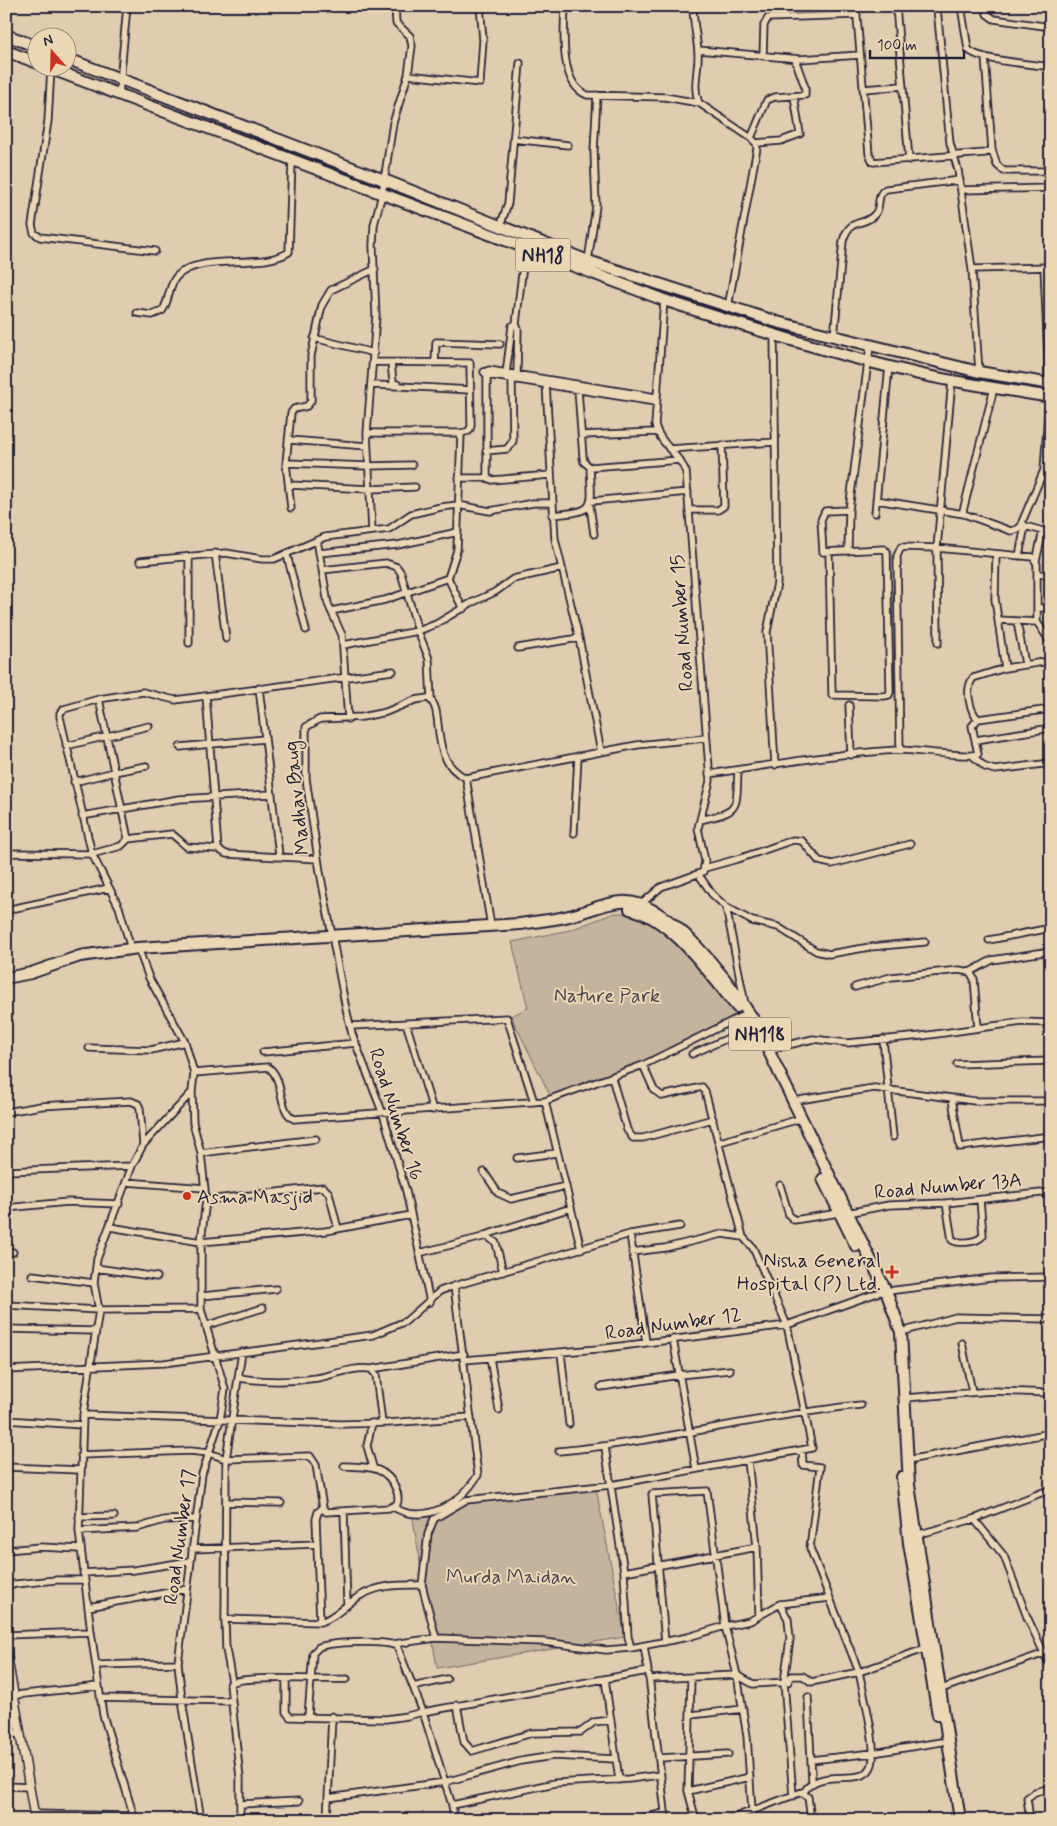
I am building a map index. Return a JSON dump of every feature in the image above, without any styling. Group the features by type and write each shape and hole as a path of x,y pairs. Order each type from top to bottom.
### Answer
{"highway":[{"path":"6,35 28,43"},
{"path":"6,51 28,59"},
{"name":"NH18","path":"78,63 384,180 588,261 728,307 834,337 979,372 1050,383"},
{"name":"NH18","path":"77,78 664,300 774,335 889,366 952,380 1050,397"},
{"path":"626,286 630,274"},
{"name":"NH118","path":"333,939 558,919 622,902 654,910 682,931 745,1012 793,1101 843,1213"},
{"name":"NH118","path":"6,978 31,973 80,956 136,950 556,926 610,909 638,907"},
{"name":"NH118","path":"6,983 28,979 82,961 136,950"},
{"name":"NH118","path":"745,1012 751,1028 883,1292 901,1332 908,1460 916,1536 941,1742 953,1820"},
{"name":"NH118","path":"883,1292 896,1341 904,1508 930,1647 941,1689 960,1820"}],"main road":[{"path":"6,1650 35,1817"}],"street":[{"path":"119,94 127,6"},
{"path":"372,531 367,433 374,362 374,225 382,194 393,123 408,76 412,46 410,36 396,23 395,6"},
{"path":"408,76 480,83 483,40 480,6"},
{"path":"565,6 565,53 569,76 580,92 597,95 665,97 699,103 753,140 781,141 800,134 794,96"},
{"path":"693,6 693,28 698,50 696,89 699,103"},
{"path":"856,6 870,159 878,163 985,153 992,150"},
{"path":"896,6 909,160"},
{"path":"922,6 937,8 986,6 987,14 994,19 1051,28"},
{"path":"961,7 968,49 986,57 1051,67"},
{"path":"937,8 950,143 960,180 972,270 979,372"},
{"path":"763,56 764,25 768,18 857,15"},
{"path":"698,50 795,59 860,55"},
{"path":"986,57 992,150 997,165 1004,171 1051,171"},
{"path":"728,307 756,156 753,140 767,100 775,96 805,95 806,92 795,59"},
{"path":"500,227 508,203 520,63"},
{"path":"50,78 48,121 32,225 34,233 40,237 155,251"},
{"path":"863,90 902,86"},
{"path":"588,261 596,206 594,133 597,95"},
{"path":"513,139 568,145"},
{"path":"137,313 152,315 162,311 170,297 173,281 187,270 222,262 277,257 289,252 292,159"},
{"path":"834,337 843,241 847,229 851,225 874,216 878,212 880,195 886,189 960,180"},
{"path":"961,190 1051,188"},
{"path":"486,451 507,449 513,441 514,377 518,329 516,324 525,248"},
{"path":"972,270 1048,267 1050,383"},
{"path":"291,508 286,463 292,411 307,406 312,399 310,376 314,338 322,305 331,290 375,269"},
{"path":"582,435 656,432 655,399 664,300"},
{"path":"506,374 512,326 516,324"},
{"path":"774,335 777,582 767,632 775,765"},
{"path":"314,338 374,353"},
{"path":"435,363 436,342 500,344"},
{"path":"848,551 849,510 866,360 870,346"},
{"path":"367,433 461,433 471,429 470,362 374,362"},
{"path":"391,363 394,382 400,386"},
{"path":"875,513 889,366"},
{"path":"487,478 487,375 484,372 489,370 578,390 655,399"},
{"path":"487,375 514,377 655,399"},
{"path":"938,643 937,548 952,380"},
{"path":"546,384 552,515 562,568 579,638 601,752"},
{"path":"372,385 470,390"},
{"path":"964,514 964,506 994,388"},
{"path":"578,390 584,462 590,467 680,460"},
{"path":"1019,556 1024,525 1023,518 1044,470 1050,397"},
{"name":"Road Number 15","path":"656,432 680,460 686,472 709,774 709,787 700,820 699,836 705,868"},
{"path":"461,433 456,558 448,578 463,609"},
{"path":"289,440 367,446"},
{"path":"669,449 775,442"},
{"path":"690,510 718,510 723,508 722,445"},
{"path":"286,463 368,466 412,465"},
{"path":"590,467 594,534"},
{"path":"459,478 487,478 492,480 550,475"},
{"path":"289,485 370,489 415,487"},
{"path":"552,515 578,513 591,503 688,492"},
{"path":"876,500 964,514 1011,531 1024,525 1043,531 1036,561 1036,608 1037,622 1051,643"},
{"path":"140,561 226,553 262,559 287,555 317,540 337,535 389,529 411,514 458,505 490,511 532,503 551,502"},
{"path":"829,552 832,695 888,695 890,692 887,552 884,549 823,552 822,515 832,509 849,510"},
{"path":"319,553 398,545 458,532"},
{"path":"317,540 331,611 341,629 348,719"},
{"path":"900,750 898,551 906,546 937,548 1019,556 1032,558 1036,561"},
{"path":"215,554 226,639"},
{"path":"996,554 995,600 1005,668"},
{"path":"287,555 306,630"},
{"path":"188,643 189,557"},
{"path":"322,570 391,564 401,573 418,631 429,659 431,700 435,708 442,752 454,772 466,778 637,744 706,738"},
{"path":"343,645 418,631 436,624 513,579 562,568"},
{"path":"1037,574 1051,575"},
{"path":"331,611 364,605 407,593 448,578"},
{"path":"1036,608 1051,608"},
{"path":"998,620 1037,622"},
{"path":"1017,622 1025,664"},
{"path":"518,648 579,638"},
{"path":"978,719 970,705 970,682 976,676 1005,668 1051,661"},
{"path":"128,839 99,699 143,692 155,694 168,700 393,671"},
{"path":"259,688 279,855"},
{"path":"206,696 218,849"},
{"name":"Madhav Baug","path":"333,939 306,780 306,727 314,721 348,719 386,712 415,700 424,698 431,700"},
{"name":"Road Number 17","path":"99,699 61,710 60,717 92,854 119,907 149,978 185,1042 194,1073 192,1092 193,1123 201,1153 206,1200 201,1242 201,1309 225,1389 220,1420 202,1474 178,1663 201,1820"},
{"path":"849,705 851,754"},
{"path":"974,757 978,754 972,726 978,719 1051,709"},
{"path":"66,746 149,726"},
{"path":"976,740 1051,728"},
{"path":"180,747 265,739"},
{"path":"709,774 851,754 900,750 950,753 974,757 985,767 994,770 1051,763"},
{"path":"574,833 578,756"},
{"path":"74,782 146,766"},
{"path":"700,820 725,815 733,810 736,800 738,770"},
{"path":"466,778 490,926"},
{"path":"82,816 214,796 272,794"},
{"path":"6,853 92,854 121,846 128,839 172,834 187,847 218,849 226,854 279,855 318,859"},
{"path":"638,907 661,887 699,875 705,868 793,840 802,840 819,861 832,864 910,844"},
{"path":"699,875 712,894 726,907 752,921 778,927 816,952 829,954 870,947 925,942"},
{"path":"6,910 109,888"},
{"path":"194,1073 264,1066 270,1068 276,1076 287,1112 294,1119 545,1101 612,1078 643,1065 745,1012 726,907"},
{"path":"989,940 1051,928"},
{"name":"Road Number 16","path":"333,939 350,1026 383,1114 411,1215 430,1302"},
{"path":"855,986 891,977 959,970 970,972 992,960 1051,951"},
{"path":"970,972 974,979 978,1028"},
{"path":"350,1026 507,1018 534,1102"},
{"path":"767,1050 813,1039 848,1043 1022,1022 1051,1023"},
{"path":"406,1024 433,1110"},
{"path":"692,1054 751,1028"},
{"path":"883,1039 894,1137"},
{"path":"89,1048 151,1050 185,1042"},
{"path":"263,1052 356,1043"},
{"path":"957,1064 1051,1061"},
{"path":"436,1638 422,1585 428,1534 434,1519 466,1500 611,1484 812,1448 806,1410 787,1324 753,1248 743,1238 720,1142 702,1087 662,1096 654,1090 643,1065"},
{"path":"612,1078 627,1130 634,1138 643,1138 713,1120"},
{"path":"793,1101 859,1089 889,1089 952,1099 1051,1101"},
{"path":"35,1817 135,1818 103,1715 91,1632 79,1530 82,1425 100,1310 94,1283 97,1259 132,1166 143,1145 192,1092"},
{"path":"952,1099 960,1147 1051,1136"},
{"path":"545,1101 581,1249"},
{"path":"6,1112 41,1106 135,1102 140,1108 143,1145"},
{"path":"720,1142 796,1120"},
{"path":"201,1153 316,1139"},
{"path":"517,1158 557,1153"},
{"path":"6,1171 132,1166"},
{"path":"484,1172 498,1193 511,1199 566,1186"},
{"path":"126,1182 205,1188"},
{"name":"Road Number 13A","path":"780,1185 789,1215 794,1220 889,1205 946,1204 1051,1192"},
{"path":"206,1200 323,1187 329,1193 338,1229"},
{"path":"946,1204 952,1240 956,1242 978,1240 983,1235 980,1200"},
{"path":"6,1208 68,1202 119,1204"},
{"path":"419,1253 480,1237 571,1208"},
{"path":"110,1227 201,1242 338,1229 411,1215"},
{"path":"6,1370 164,1363 372,1335 406,1320 430,1302 440,1291 454,1286 630,1234 680,1226"},
{"path":"630,1234 646,1342"},
{"path":"632,1252 665,1248 722,1234 743,1238"},
{"path":"480,1237 487,1236 494,1240 503,1272"},
{"path":"96,1268 157,1277"},
{"path":"32,1275 94,1283"},
{"name":"Road Number 12","path":"238,1378 261,1382 291,1381 318,1378 362,1368 371,1369 464,1357 490,1358 561,1352 673,1339 787,1324 883,1292 991,1278 1051,1277"},
{"path":"81,1455 144,1451 209,1453 226,1459 312,1457 316,1465 323,1508 326,1512 393,1507 412,1514 428,1513 461,1498 471,1487 478,1475 454,1286"},
{"path":"201,1296 276,1289"},
{"path":"6,1305 100,1310 201,1309"},
{"path":"205,1326 263,1308"},
{"path":"901,1332 956,1318 1051,1319"},
{"path":"6,1329 96,1331"},
{"path":"673,1339 696,1469"},
{"path":"962,1343 972,1392"},
{"path":"240,1820 232,1700 229,1687 232,1682 226,1649 225,1548 226,1459 234,1420 242,1352"},
{"path":"561,1352 569,1424"},
{"path":"490,1358 498,1410"},
{"path":"371,1369 376,1375 382,1423"},
{"path":"601,1387 679,1375 730,1370"},
{"path":"905,1398 972,1392 1051,1393"},
{"path":"560,1451 605,1447 806,1410 861,1405"},
{"path":"83,1415 372,1423 471,1417"},
{"path":"6,1420 82,1425"},
{"path":"372,1423 368,1446 373,1467"},
{"path":"908,1460 1051,1433"},
{"path":"605,1447 624,1572 628,1637 632,1648"},
{"path":"727,1820 804,1792 812,1782 823,1778 867,1773 872,1766 873,1753 859,1672 810,1548 820,1467 803,1465 802,1450"},
{"path":"748,1460 757,1548 759,1616"},
{"path":"344,1466 373,1467 384,1472 393,1483 398,1501 393,1507"},
{"path":"6,1467 80,1470"},
{"path":"916,1536 974,1519 1051,1489"},
{"path":"665,1642 652,1494 707,1491 724,1626 737,1675 748,1736 752,1811"},
{"path":"226,1502 281,1503"},
{"path":"320,1622 316,1519 318,1512 323,1508"},
{"path":"344,1512 346,1606"},
{"path":"79,1517 114,1516"},
{"path":"79,1530 137,1528 164,1520 196,1519"},
{"path":"974,1519 1004,1556 1048,1652 1051,1668"},
{"path":"192,1549 316,1544"},
{"path":"6,1550 80,1548"},
{"path":"624,1572 757,1548"},
{"path":"6,1585 134,1570 191,1561"},
{"path":"225,1619 320,1622 331,1619 346,1606 374,1588 386,1585 422,1585"},
{"path":"88,1607 188,1589"},
{"path":"308,1717 313,1653 319,1647 337,1644 393,1644 436,1638 544,1642 606,1650 632,1648 665,1642 750,1621 780,1604 830,1598"},
{"path":"780,1604 788,1619 790,1639 784,1682 793,1796"},
{"path":"6,1636 91,1632"},
{"path":"393,1644 400,1648 423,1712 452,1806 454,1820"},
{"path":"634,1820 665,1816 644,1646"},
{"path":"649,1679 737,1675 753,1684 788,1682 791,1676 803,1676 811,1682 859,1672 930,1647"},
{"path":"941,1689 1048,1652"},
{"path":"96,1665 178,1663"},
{"path":"286,1679 286,1715 290,1717 332,1716 386,1719 648,1671"},
{"path":"691,1678 688,1791 696,1820"},
{"path":"232,1682 286,1679 311,1681 347,1679"},
{"path":"413,1687 447,1679"},
{"path":"605,1679 619,1780"},
{"path":"6,1696 99,1686"},
{"path":"808,1696 812,1782"},
{"path":"100,1698 232,1700"},
{"path":"458,1705 464,1742 472,1750 532,1733 581,1732 594,1722 611,1720"},
{"path":"691,1715 742,1709"},
{"path":"327,1820 332,1716"},
{"path":"6,1734 21,1734"},
{"path":"811,1760 873,1753 941,1742"},
{"path":"659,1758 728,1754"},
{"path":"328,1798 445,1782 552,1756 616,1759"},
{"path":"452,1806 554,1783 619,1780 660,1775"},
{"path":"688,1791 750,1777"},
{"path":"6,1786 30,1787"},
{"path":"1030,1820 1027,1798 1035,1792 1051,1788"},
{"path":"804,1792 808,1797 811,1820"},
{"path":"240,1804 299,1801"}],"green space":[{"name":"Nature Park","path":"615,913 636,913 658,921 737,1014 655,1057 551,1097 511,1016 528,1008 512,942 570,930"},
{"name":"Murda Maidan","path":"595,1483 625,1637 437,1668 412,1513"}],"place":[{"name":"Asma Masjid","path":"187,1196"},
{"name":"Nisha General Hospital (P) Ltd.","path":"892,1272"}]}
